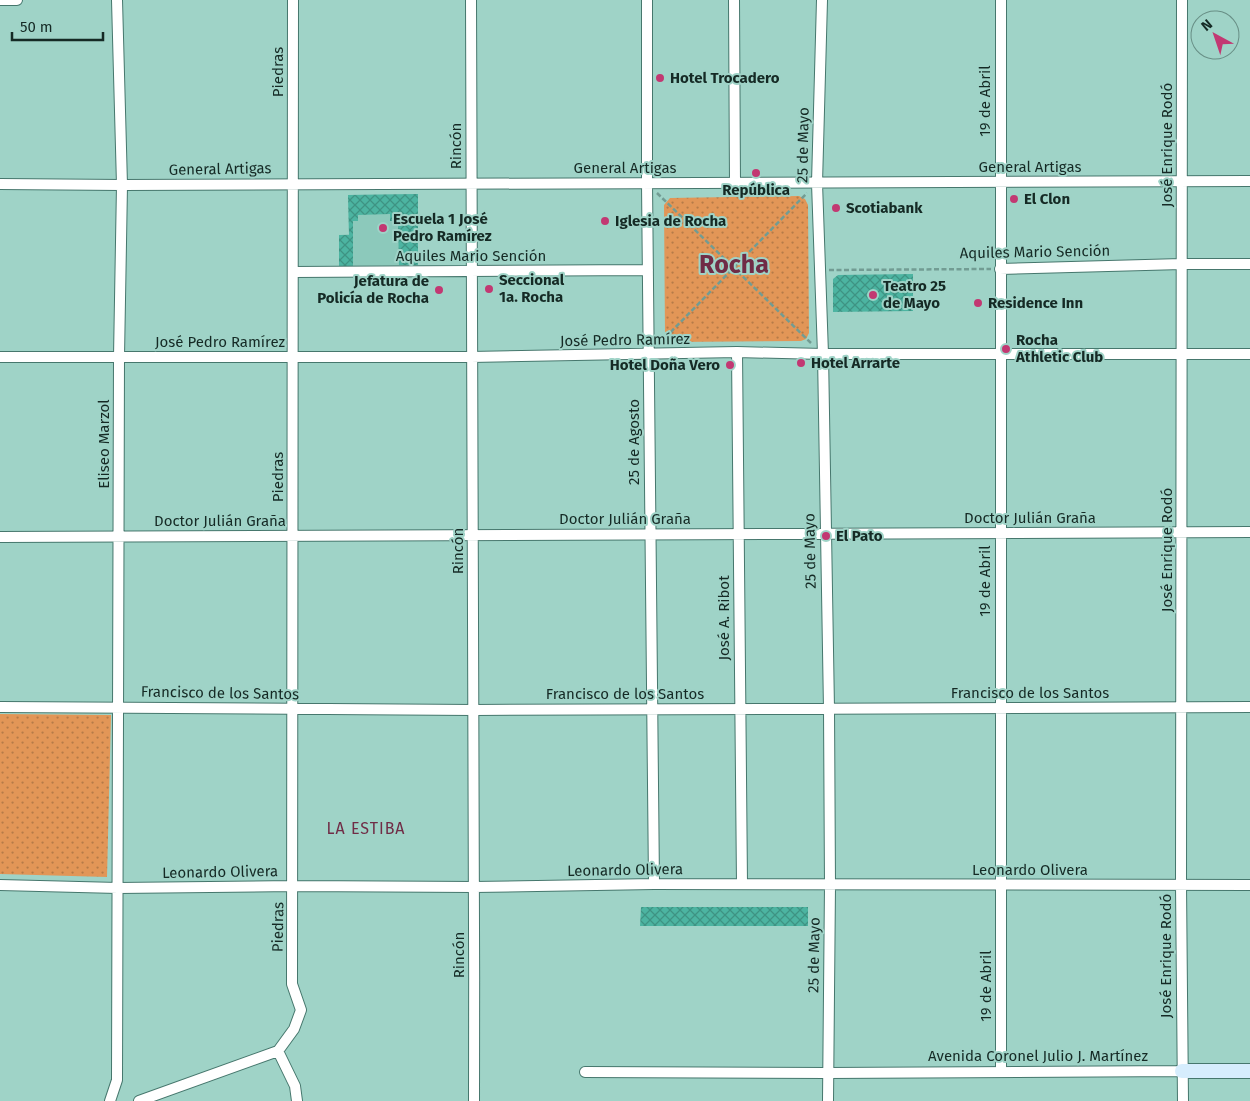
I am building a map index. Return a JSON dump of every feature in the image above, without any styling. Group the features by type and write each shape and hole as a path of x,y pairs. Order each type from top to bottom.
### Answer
{"street":[{"path":"0,0 17,0"},
{"name":"Eliseo Marzol","path":"110,1101 117,1080 119,357 122,185 117,0"},
{"name":"Piedras","path":"278,1051 294,1029 301,1010 292,984 293,0"},
{"name":"Rincón","path":"471,0 470,272 474,710 474,1101"},
{"name":"25 de Agosto","path":"648,0 647,184 654,884"},
{"path":"734,0 735,183"},
{"name":"25 de Mayo","path":"822,0 817,183 823,354 829,709 828,1101"},
{"name":"19 de Abril","path":"1000,0 1001,1072"},
{"name":"José Enrique Rodó","path":"1182,0 1182,1101"},
{"name":"General Artigas","path":"0,184 647,184 1250,181"},
{"name":"Aquiles Mario Sención","path":"1000,269 1250,264"},
{"name":"Aquiles Mario Sención","path":"293,272 648,270"},
{"name":"José Pedro Ramírez","path":"0,358 472,357 737,352 823,354 1250,354"},
{"name":"José A. Ribot","path":"737,352 742,884"},
{"name":"Doctor Julián Graña","path":"0,537 1250,532"},
{"name":"Francisco de los Santos","path":"0,707 474,710 1250,707"},
{"name":"Leonardo Olivera","path":"0,886 118,888 293,886 474,887 654,884 1250,885"},
{"path":"139,1101 278,1051 295,1086 297,1101"},
{"name":"Avenida Coronel Julio J. Martínez","path":"585,1072 1250,1071"}],"path":[{"path":"649,355 817,183"},
{"path":"647,184 823,354"},
{"name":"Aquiles Mario Sención","path":"820,270 1000,269"}],"shaded area":[{"name":"Escuela 1 José Pedro Ramírez","path":"418,194 418,265 339,266 339,235 349,234 348,195"},
{"path":"799,196 805,199 808,205 809,333 806,339 801,341 673,342 667,339 665,334 664,205 670,198"},
{"path":"0,714 111,715 107,877 0,874"}],"building":[{"path":"418,194 418,265 399,265 398,221 390,221 390,214 358,215 358,221 353,221 353,266 339,266 339,235 349,235 348,195"},
{"name":"Teatro 25 de Mayo","path":"913,274 913,311 833,312 833,279 838,275"},
{"path":"641,907 808,907 808,926 640,926"}],"place":[{"name":"Hotel Trocadero","path":"660,78"},
{"name":"República","path":"756,173"},
{"name":"El Clon","path":"1014,199"},
{"name":"Scotiabank","path":"836,208"},
{"name":"Iglesia de Rocha","path":"605,221"},
{"name":"Escuela 1 José Pedro Ramírez","path":"383,228"},
{"name":"Seccional 1a. Rocha","path":"489,289"},
{"name":"Jefatura de Policía de Rocha","path":"439,290"},
{"name":"Teatro 25 de Mayo","path":"873,295"},
{"name":"Residence Inn","path":"978,303"},
{"name":"Rocha Athletic Club","path":"1006,349"},
{"name":"Hotel Arrarte","path":"801,363"},
{"name":"Hotel Doña Vero","path":"730,365"},
{"name":"El Pato","path":"826,536"}],"district":[{"name":"Rocha","path":"734,265"},
{"name":"LA ESTIBA","path":"366,828"}]}
